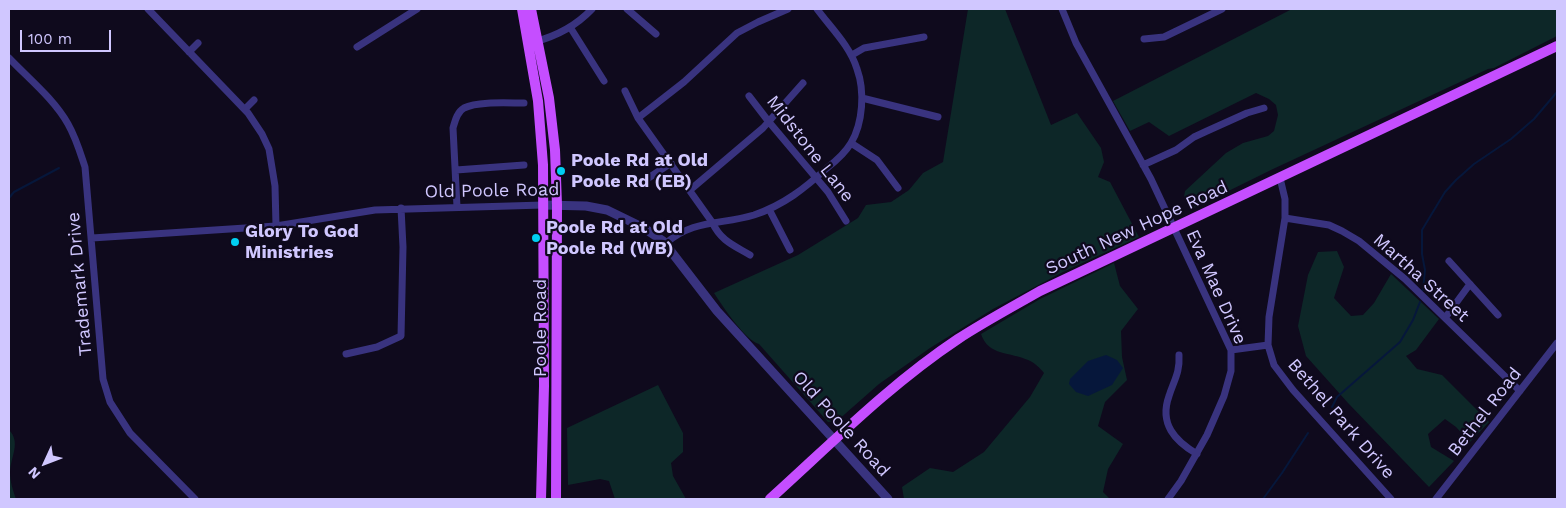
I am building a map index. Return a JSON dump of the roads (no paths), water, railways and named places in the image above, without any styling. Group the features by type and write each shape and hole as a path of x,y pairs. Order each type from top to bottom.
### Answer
{"main road":[{"name":"Poole Road","path":"522,9 534,42 549,98 555,150 557,205 556,499"},
{"name":"Poole Road","path":"531,9 541,136 543,206 544,386 541,499"},
{"name":"South New Hope Road","path":"770,499 888,392 923,364 965,335 1040,292 1557,46"}],"street":[{"path":"148,9 245,109 262,134 269,150 276,186 276,226"},
{"path":"357,47 417,9"},
{"path":"627,9 656,34"},
{"path":"638,118 684,82 737,33 788,9"},
{"path":"665,244 686,229 712,222 753,215 780,205 796,195 839,158 851,143 858,124 862,98 858,71 852,55 817,9"},
{"name":"Eva Mae Drive","path":"1062,9 1076,43 1143,165 1231,350 1231,371 1224,396 1197,454 1168,499"},
{"path":"1144,39 1164,37 1222,9"},
{"path":"534,42 547,39 570,27 587,10"},
{"path":"570,27 604,81"},
{"path":"852,55 864,48 924,37"},
{"path":"189,52 198,43"},
{"name":"Trademark Drive","path":"9,58 54,105 68,123 78,144 84,167 92,238 103,379 110,402 130,433 195,499"},
{"path":"690,190 769,122 804,83"},
{"path":"626,91 638,118 722,238 750,255"},
{"name":"Midstone Lane","path":"750,96 769,122 828,192 846,221"},
{"path":"862,98 938,117"},
{"path":"245,109 254,100"},
{"path":"458,207 453,128 456,117 463,108 474,105 524,103"},
{"path":"1143,165 1176,150 1194,137 1247,113 1264,108"},
{"path":"851,143 877,160 898,188"},
{"path":"644,181 671,163"},
{"path":"456,170 524,166"},
{"name":"Bethel Park Drive","path":"1280,178 1285,199 1285,218 1269,317 1268,345 1274,365 1293,390 1391,499"},
{"name":"Old Poole Road","path":"92,238 276,226 375,210 401,208 557,205 586,206 607,210 644,228 665,244 717,311 888,499"},
{"path":"346,354 378,346 401,336 403,247 401,208"},
{"path":"769,209 790,250"},
{"name":"Martha Street","path":"1285,218 1320,223 1342,231 1359,242 1405,279 1520,391"},
{"path":"1449,261 1498,315"},
{"path":"1444,318 1470,284"},
{"name":"Bethel Road","path":"1436,499 1557,343"},
{"path":"1231,350 1268,345"},
{"path":"1179,355 1180,366 1178,375 1168,397 1166,407 1167,422 1170,431 1178,442 1197,454"}],"water":[{"path":"1106,355 1117,360 1123,368 1112,385 1088,396 1076,392 1069,384 1070,379 1088,361"}],"waterway":[{"path":"1423,290 1425,270 1422,254 1422,230 1445,192 1474,164 1511,139 1534,119 1557,92"},
{"path":"9,198 14,192 59,168"},
{"path":"1332,407 1337,397 1400,342 1413,320 1420,302"},
{"path":"1263,499 1308,433"}],"place":[{"name":"Poole Rd at Old Poole Rd (EB)","path":"561,171"},
{"name":"Poole Rd at Old Poole Rd (WB)","path":"536,238"},
{"name":"Glory To God Ministries","path":"235,242"}]}
